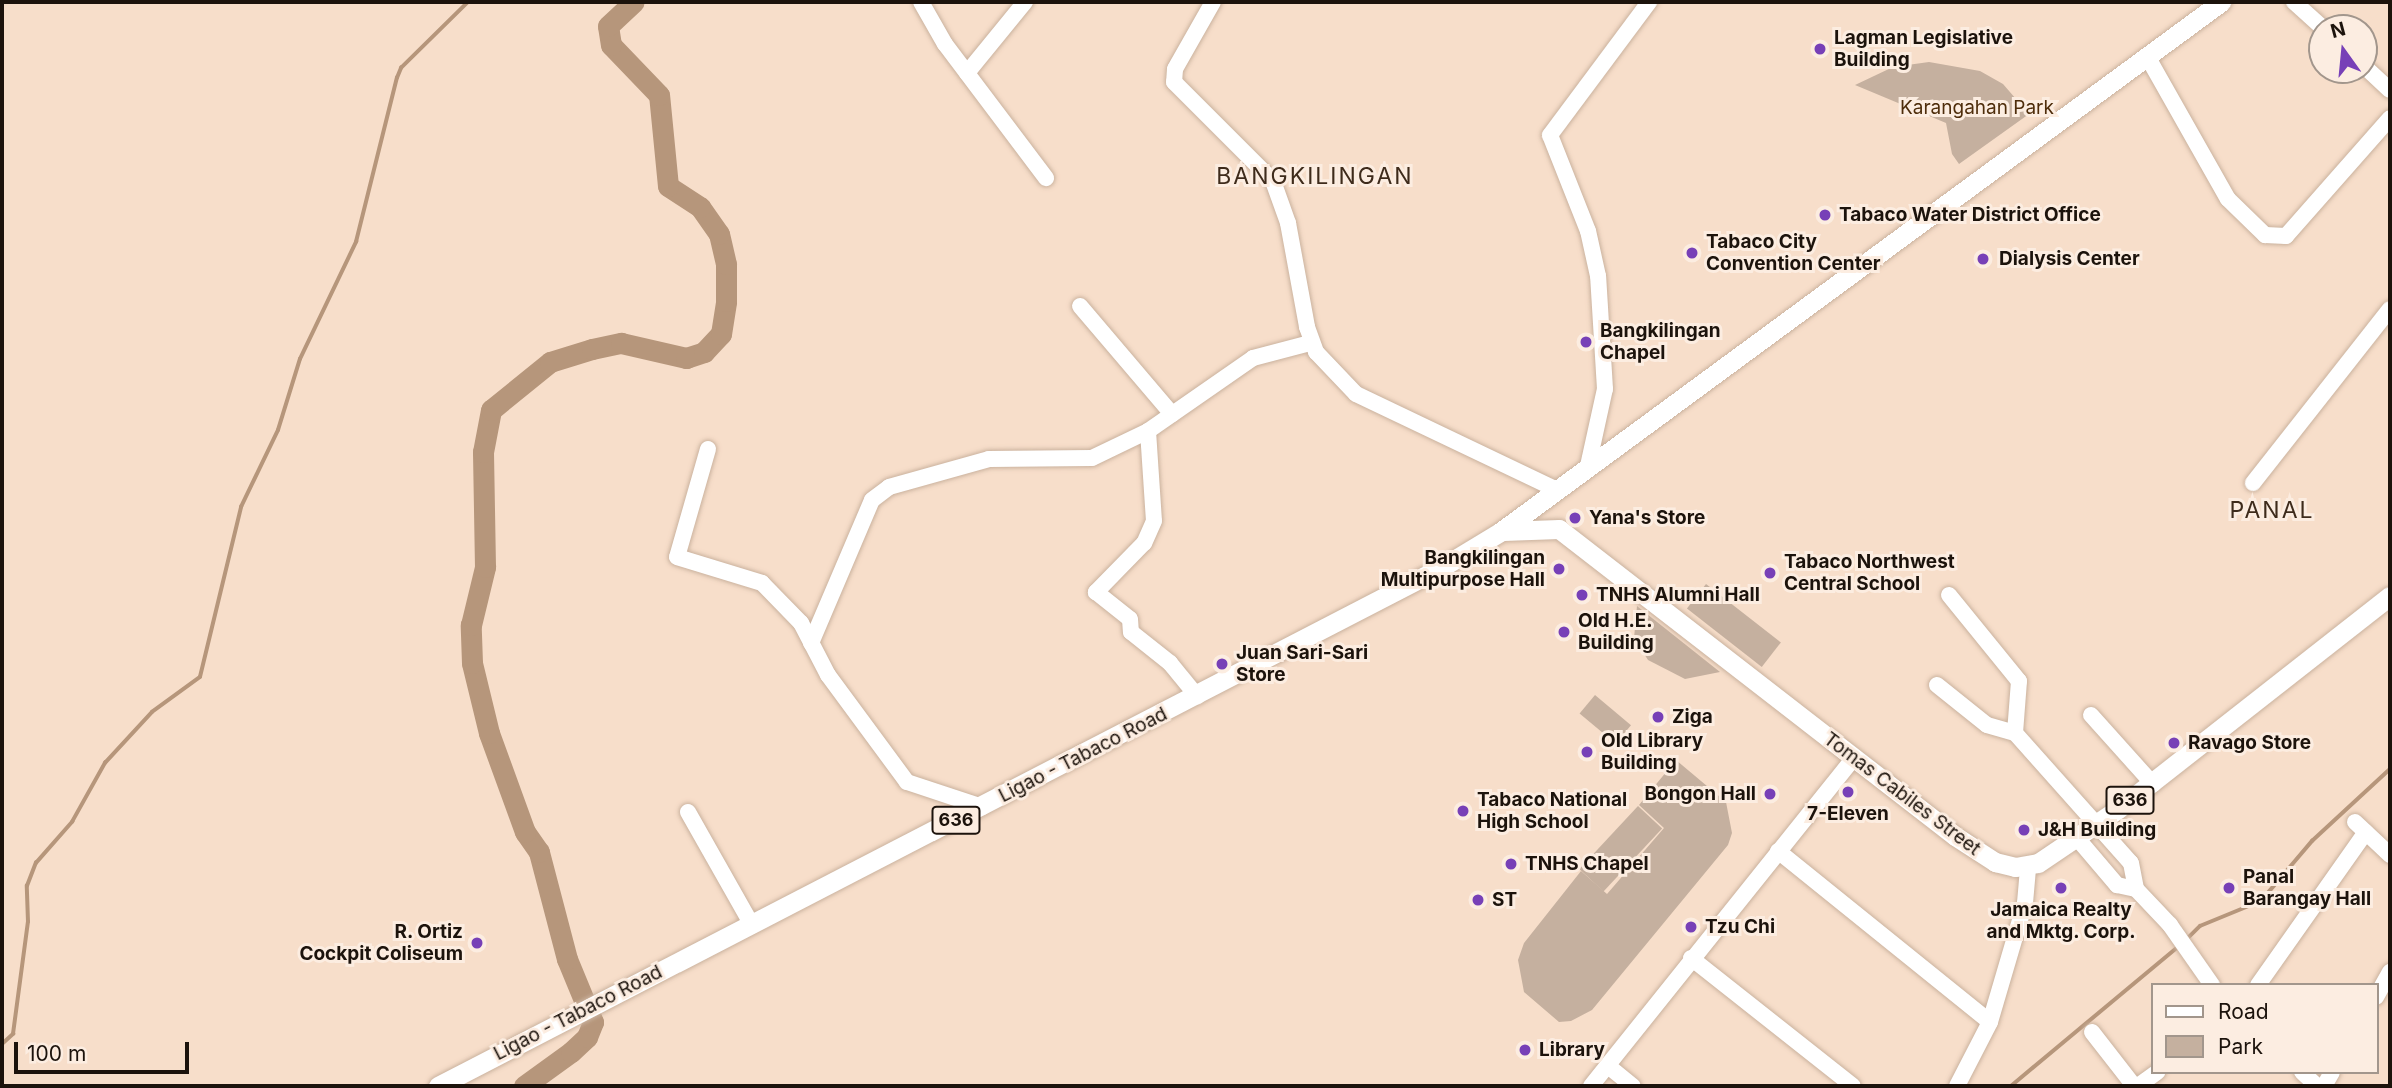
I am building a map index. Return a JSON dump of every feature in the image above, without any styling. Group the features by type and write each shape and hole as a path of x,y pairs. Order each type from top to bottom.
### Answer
{"main road":[{"name":"636","path":"1555,489 2221,2"},
{"path":"1555,489 1552,509 1559,529"},
{"name":"Ligao - Tabaco Road","path":"438,1086 563,1019 1315,636 1500,532 1555,489"},
{"name":"Ligao - Tabaco Road","path":"1500,532 1559,529"},
{"name":"Tomas Cabiles Street","path":"1559,529 1853,759 1977,851 2006,865 2028,866"},
{"name":"636","path":"2028,866 2077,838 2153,784 2390,596"}],"street":[{"path":"921,2 927,18 1046,178"},
{"path":"967,74 1025,2"},
{"path":"1213,2 1175,69 1174,82 1273,181 1289,223 1310,344 1356,394 1555,489"},
{"path":"1588,466 1605,389 1598,276 1588,231 1550,135 1649,2"},
{"path":"2294,2 2308,15"},
{"path":"2147,56 2216,180 2243,217 2265,235 2286,236 2390,118"},
{"path":"1080,306 1172,414"},
{"path":"2253,483 2390,309"},
{"path":"811,643 872,500 889,487 979,461 1092,458 1148,431 1253,358 1310,344"},
{"path":"1148,431 1154,521 1144,543 1096,592 1130,619 1131,632 1170,663 1197,696"},
{"path":"708,449 677,557 762,583 801,624 828,675 907,782 982,807"},
{"path":"1950,595 2018,681 2015,733"},
{"path":"1937,685 1987,725 2015,733 2098,823 2136,872 2136,889"},
{"path":"2091,715 2153,784"},
{"path":"1591,1086 1853,759"},
{"path":"688,812 752,925"},
{"path":"2259,983 2360,827 2390,855"},
{"path":"2077,838 2117,885 2136,889 2170,925 2211,983"},
{"path":"1778,851 1990,1022"},
{"path":"1957,1086 1990,1022 2025,902 2028,866"},
{"path":"1691,958 1853,1086"},
{"path":"2378,993 2390,972"},
{"path":"2092,1032 2147,1082"},
{"path":"1608,1066 1633,1086"},
{"path":"2304,1074 2317,1086"}],"green space":[{"name":"Karangahan Park","path":"1929,62 1980,71 2003,84 2029,114 1959,164 1952,154 1946,123 1855,85 1893,67"},
{"path":"1706,584 1781,642 1762,667 1687,608"},
{"path":"1637,606 1720,672 1685,679 1648,660 1634,638"},
{"path":"1595,695 1631,725 1616,744 1580,713"},
{"path":"1676,760 1726,802 1732,833 1728,845 1592,1010 1571,1021 1559,1022 1524,992 1518,960 1524,943 1581,871 1607,894 1664,828 1639,805"},
{"path":"1638,806 1662,829 1603,891 1579,869"}],"waterway":[{"path":"2,1044 13,1034 28,922 27,886 36,863 72,822 105,763 152,712 200,677 241,507 278,430 300,359 356,242 397,78 401,68 468,2"},
{"path":"524,1086 571,1052 587,1037 593,1022 567,959 539,852 525,832 489,733 472,663 471,625 485,567 483,452 491,410 550,362 592,349 621,343 686,358 704,352 721,334 726,301 726,264 719,234 700,207 668,186 659,95 611,45 608,26 634,2"},
{"path":"2187,939 2200,926 2261,901 2312,841 2390,769"},
{"path":"2011,1086 2179,946"}],"place":[{"name":"Lagman Legislative Building","path":"1820,49"},
{"name":"Tabaco Water District Office","path":"1825,215"},
{"name":"Tabaco City Convention Center","path":"1692,253"},
{"name":"Dialysis Center","path":"1983,259"},
{"name":"Bangkilingan Chapel","path":"1586,342"},
{"name":"Yana's Store","path":"1575,518"},
{"name":"Bangkilingan Multipurpose Hall","path":"1559,569"},
{"name":"Tabaco Northwest Central School","path":"1770,573"},
{"name":"TNHS Alumni Hall","path":"1582,595"},
{"name":"Old H.E. Building","path":"1564,632"},
{"name":"Juan Sari-Sari Store","path":"1222,664"},
{"name":"Ziga","path":"1658,717"},
{"name":"Ravago Store","path":"2174,743"},
{"name":"Old Library Building","path":"1587,752"},
{"name":"7-Eleven","path":"1848,792"},
{"name":"Bongon Hall","path":"1770,794"},
{"name":"Tabaco National High School","path":"1463,811"},
{"name":"J&H Building","path":"2024,830"},
{"name":"TNHS Chapel","path":"1511,864"},
{"name":"Jamaica Realty and Mktg. Corp.","path":"2061,888"},
{"name":"Panal Barangay Hall","path":"2229,888"},
{"name":"ST","path":"1478,900"},
{"name":"Tzu Chi","path":"1691,927"},
{"name":"R. Ortiz Cockpit Coliseum","path":"477,943"},
{"name":"Library","path":"1525,1050"}],"district":[{"name":"BANGKILINGAN","path":"1315,176"},
{"name":"PANAL","path":"2272,510"}]}
